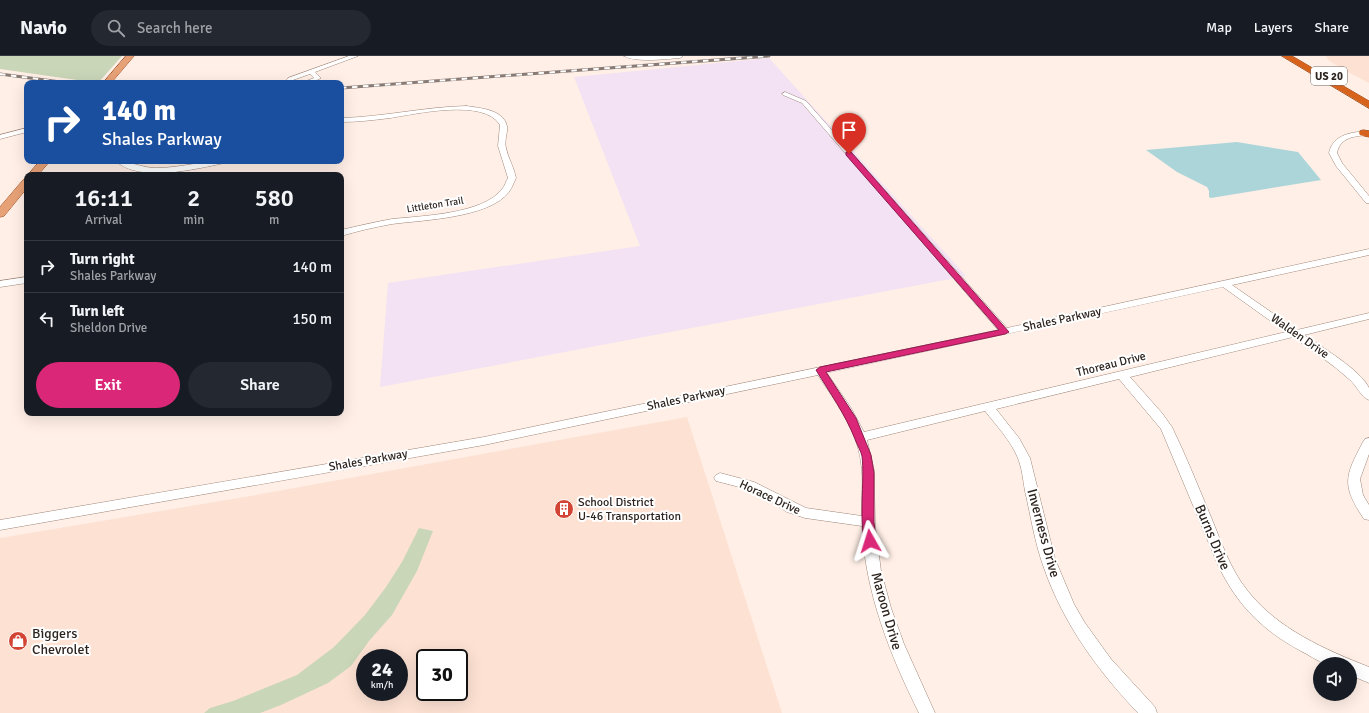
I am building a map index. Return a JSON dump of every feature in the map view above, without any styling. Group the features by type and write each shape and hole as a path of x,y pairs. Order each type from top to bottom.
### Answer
{"highway":[{"name":"US 20","path":"1287,57 1328,75 1369,97"},
{"name":"US 20","path":"1287,57 1369,105"}],"main road":[{"path":"110,80 130,56"},
{"path":"36,172 42,164"},
{"path":"0,214 24,186"}],"street":[{"path":"290,80 355,56"},
{"path":"627,56 647,58 680,56"},
{"path":"311,71 318,78 314,80"},
{"path":"784,94 804,102 1005,332"},
{"name":"Littleton Trail","path":"344,120 443,109 480,110 492,114 502,122 502,147 512,178 507,190 497,199 472,209 450,214 379,224 344,232"},
{"path":"0,137 24,131"},
{"path":"1367,133 1339,140 1335,143 1333,153 1339,164 1369,201"},
{"path":"124,164 126,166 154,169 204,164"},
{"name":"Shales Parkway","path":"0,526 484,441 1005,332 1369,252"},
{"path":"0,284 24,280"},
{"name":"Walden Drive","path":"1225,284 1346,369 1369,396"},
{"name":"Thoreau Drive","path":"860,437 1369,316"},
{"name":"Maroon Drive","path":"820,370 851,418 860,437 866,455 868,467 868,522 874,570 896,648 927,713"},
{"name":"Burns Drive","path":"1122,375 1166,427 1226,568 1244,596 1275,626 1295,641 1327,657"},
{"name":"Inverness Drive","path":"988,407 1005,428 1022,454 1044,548 1051,569 1062,593 1092,647 1115,676 1150,713"},
{"path":"1369,442 1355,471 1353,480 1355,492 1361,505 1369,515"},
{"name":"Horace Drive","path":"720,478 750,485 768,493 792,508 805,513 868,522"},
{"path":"1357,670 1369,675"}],"shaded area":[{"path":"1326,56 1369,56 1369,83 1328,60"},
{"path":"769,58 966,276 380,387 388,283 640,246 574,77"},
{"path":"687,417 782,713 0,713 0,538 250,496"}],"green space":[{"path":"0,56 122,56 101,80 77,80 0,69"},
{"path":"419,528 433,531 417,571 392,615 363,649 356,649 356,659 351,666 328,683 260,713 204,713 210,708 233,701 297,675 334,647 365,615 402,562"}],"water":[{"path":"1237,142 1298,152 1321,180 1211,198 1209,197 1207,187 1177,172 1146,150"}],"railway":[{"path":"344,88 769,56"},
{"path":"0,74 45,80"}],"place":[{"name":"School District U-46 Transportation","path":"564,509"},
{"name":"Biggers Chevrolet","path":"18,641"}],"route":[{"path":"849,154 1005,332 820,370 851,418 860,437 866,455 870,541"}]}
